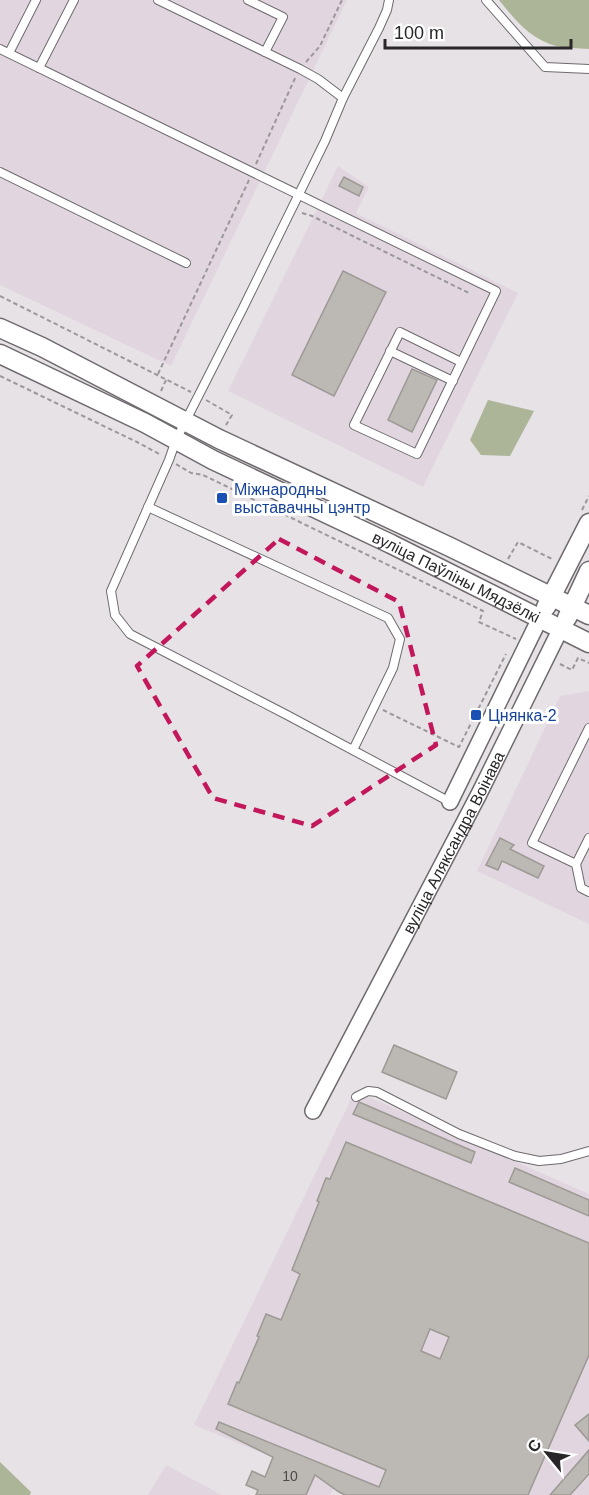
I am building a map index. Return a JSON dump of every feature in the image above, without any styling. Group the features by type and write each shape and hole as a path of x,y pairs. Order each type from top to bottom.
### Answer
{"street":[{"name":"вуліца Паўліны Мядзёлкі","path":"0,328 42,347 219,439 581,611"},
{"name":"вуліца Паўліны Мядзёлкі","path":"0,354 145,423 213,460 391,544 589,643"},
{"name":"вуліца Аляксандра Воінава","path":"450,802 551,597 584,520"},
{"name":"вуліца Аляксандра Воінава","path":"313,1111 479,794 561,628 581,611 589,571"}],"lane":[{"path":"9,53 36,0"},
{"path":"39,68 74,0"},
{"path":"158,0 300,69 343,98"},
{"path":"248,0 283,17 266,52"},
{"path":"389,0 387,10 343,98 325,141 176,440 111,591 115,615 130,634 450,802"},
{"path":"486,0 545,67 589,69"},
{"path":"0,49 496,291 453,381 417,454 354,425 400,332 462,362"},
{"path":"0,172 186,263"},
{"path":"390,351 453,381"},
{"path":"148,507 388,618 400,639 393,668 353,750"},
{"path":"576,864 532,843 589,728"},
{"path":"589,838 576,864 581,888 589,892"},
{"path":"356,1097 368,1091 377,1092 459,1134 515,1156 539,1161 561,1159 589,1151"}],"path":[{"path":"158,374 300,69 320,46 342,0"},
{"path":"300,212 471,294"},
{"path":"0,296 158,374 232,415 219,439"},
{"path":"0,376 137,442 191,473 203,475 483,611 478,622 527,644"},
{"path":"584,520 589,496"},
{"path":"502,572 518,542 557,561"},
{"path":"375,706 459,747 509,648"},
{"path":"547,658 572,670 578,658 589,663"}],"highlighted area":[{"path":"279,539 399,602 436,745 312,826 213,798 137,666"}],"shaded area":[{"path":"0,0 347,0 171,366 0,285"},
{"path":"338,166 369,187 356,213 518,293 423,487 228,391"},
{"path":"589,691 589,924 477,871 560,696"},
{"path":"355,1091 589,1194 589,1495 345,1495 334,1488 330,1495 306,1495 315,1475 194,1425"},
{"path":"166,1465 222,1495 148,1495"}],"green space":[{"path":"499,0 589,0 589,49 556,46 538,39 517,21"},
{"path":"488,400 534,411 510,456 481,455 470,440"},
{"path":"0,1462 31,1492 30,1495 0,1495"}],"building":[{"path":"344,177 363,187 359,196 339,186"},
{"path":"343,271 386,292 334,396 292,375"},
{"path":"412,369 437,380 412,432 388,420"},
{"path":"500,838 514,845 510,849 544,866 538,878 502,861 498,870 486,865"},
{"path":"394,1045 457,1072 446,1099 382,1072"},
{"path":"359,1102 475,1152 471,1163 353,1114"},
{"path":"346,1142 589,1243 589,1355 528,1495 345,1495 315,1475 306,1495 256,1495 258,1490 246,1485 252,1471 265,1477 273,1457 216,1429 219,1422 379,1487 386,1470 228,1404 259,1337 257,1336 266,1314 281,1320 300,1274 292,1270 326,1178 330,1179","holes":["430,1329 449,1337 440,1359 421,1351"]},
{"path":"515,1168 589,1200 589,1216 509,1182"},
{"path":"589,1414 589,1441 575,1425"},
{"path":"589,1450 589,1474 570,1495 550,1495"}],"place":[{"name":"Міжнародны выставачны цэнтр","path":"222,498"},
{"name":"Цнянка-2","path":"476,715"}]}
